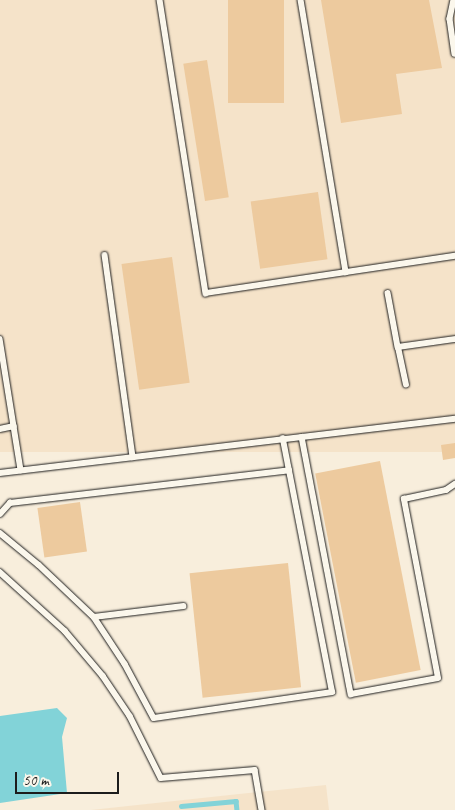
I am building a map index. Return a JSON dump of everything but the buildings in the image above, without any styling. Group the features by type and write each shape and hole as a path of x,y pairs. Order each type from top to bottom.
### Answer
{"lane":[{"path":"160,0 206,293 455,256"},
{"path":"301,0 346,272"},
{"path":"454,0 450,19 455,54"},
{"path":"105,255 133,457"},
{"path":"388,293 406,385"},
{"path":"0,339 21,470"},
{"path":"398,347 455,339"},
{"path":"0,473 455,419"},
{"path":"0,429 14,426"},
{"path":"302,437 351,694 438,678 404,499 446,490 455,484"},
{"path":"0,534 39,565 94,617 125,664 154,718 332,692 283,439"},
{"path":"0,514 10,503 289,470"},
{"path":"0,572 65,631 103,676 130,716 161,778 255,770 262,810"},
{"path":"94,617 183,606"}],"shaded area":[{"path":"0,0 455,0 455,452 0,452"},
{"path":"326,785 329,810 91,810 239,794"}],"water":[{"path":"57,708 67,718 62,737 67,793 0,803 0,716"}],"waterway":[{"path":"181,806 236,801 237,810"}]}
